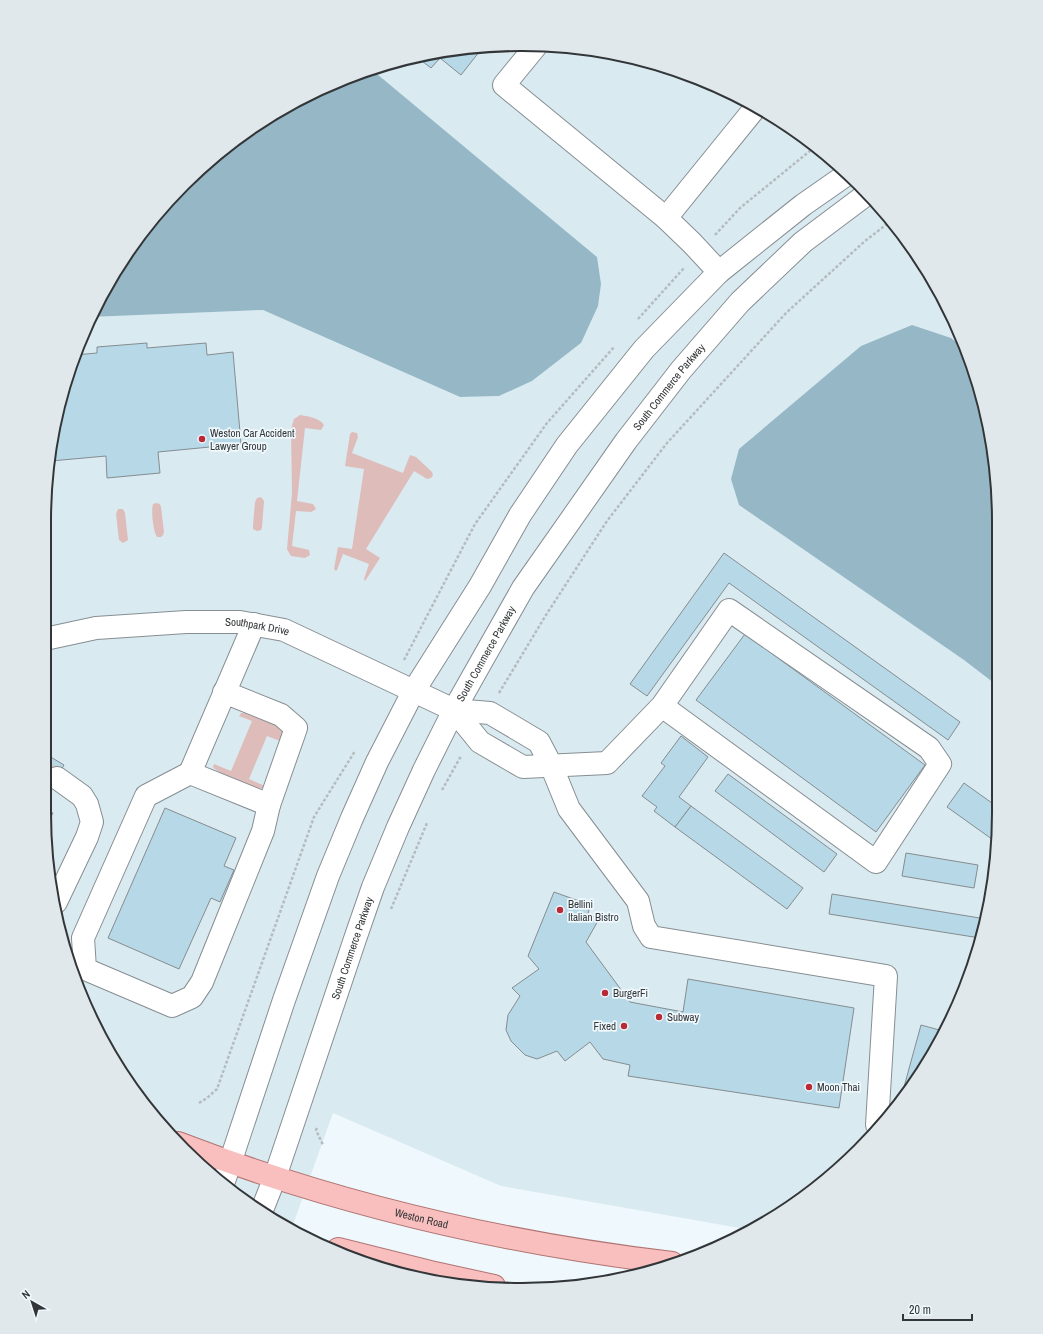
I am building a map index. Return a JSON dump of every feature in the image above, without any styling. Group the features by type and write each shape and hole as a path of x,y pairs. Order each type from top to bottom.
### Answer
{"main road":[{"name":"Weston Road","path":"201,1156 228,1172 275,1177 383,1208 446,1224 509,1238 572,1249 623,1257 663,1261"},
{"path":"362,1255 464,1279"}],"street":[{"path":"532,51 504,85 666,218 719,272"},
{"path":"666,218 752,112"},
{"path":"228,1172 284,1000 328,876 377,762 413,692 480,586 520,516 567,445 644,349 719,272 803,205 842,178"},
{"name":"South Commerce Parkway","path":"264,1206 275,1177 373,887 398,827 454,710 523,588 626,441 681,370 740,302 804,242 862,197"},
{"path":"454,710 480,742 523,766 607,763 662,706 729,610 929,748 940,764 876,862 662,706"},
{"name":"Southpark Drive","path":"51,638 96,628 186,622 240,622 254,624 284,630 454,710"},
{"path":"224,692 281,715 296,728 269,805 264,831 202,982 192,997 172,1006 85,969 83,938 146,796 190,773 224,692 254,624"},
{"path":"454,710 490,713 539,742 552,765 569,809 638,901 644,926 651,937 886,976 877,1120"},
{"path":"190,773 269,805"},
{"path":"57,778 82,796 87,804 92,822 87,837 59,896"}],"path":[{"path":"487,713 546,614 606,521 667,443 786,314 865,241 886,225"},
{"path":"440,794 474,734"},
{"path":"389,915 427,822"},
{"path":"319,1123 316,1130 323,1145"}],"shaded area":[{"path":"522,51 583,55 643,67 673,76 702,87 757,114 808,148 832,168 875,211 913,260 943,313 967,370 983,430 991,491 991,843 983,904 967,964 956,993 929,1048 895,1099 875,1123 832,1166 808,1186 783,1204 741,1228 501,1186 333,1113 293,1224 260,1204 211,1166 168,1123 148,1099 114,1048 100,1021 76,964 67,934 55,874 52,843 51,522 55,460 67,400 76,370 98,317 263,310 460,397 499,396 532,381 581,343 597,257 377,74 430,60 460,55"},
{"path":"300,415 316,419 324,425 321,430 305,428 297,501 313,504 316,509 311,512 296,511 292,546 309,550 310,555 305,558 291,556 287,549 292,493 291,429 294,419"},
{"path":"352,432 357,433 358,437 352,453 403,473 410,455 416,457 432,472 433,475 431,478 427,479 414,471 366,549 380,558 365,581 364,579 369,564 343,554 337,570 336,571 334,569 338,547 352,549 364,469 345,466 350,434"},
{"path":"261,497 264,501 262,527 261,530 257,531 253,529 255,502 257,498"},
{"path":"153,504 160,504 161,507 164,532 161,537 157,537 153,526 152,507"},
{"path":"118,509 123,509 125,513 128,540 123,543 119,540 116,514"},
{"path":"241,713 278,726 284,732 285,743 267,736 249,779 265,786 259,789 227,776 213,767 214,764 231,771 252,721 239,716"}],"water":[{"path":"377,74 597,257 601,284 598,306 581,343 532,381 499,396 460,397 263,310 98,317 114,286 148,235 168,211 211,168 260,130 286,114 341,87"},
{"path":"912,325 951,338 957,342 976,400 988,460 992,522 992,681 964,660 739,505 731,479 739,449 861,346"}],"building":[{"path":"478,53 461,75 440,58"},
{"path":"440,58 431,68 423,62"},
{"path":"147,343 147,348 206,343 207,355 233,352 241,444 158,452 160,473 107,478 106,456 55,461 60,430 76,370 82,354 97,353 97,347"},
{"path":"724,553 960,722 948,740 729,583 647,696 630,684"},
{"path":"745,634 925,765 876,832 696,700"},
{"path":"681,736 708,757 679,797 691,806 675,827 654,811 657,807 642,796 665,766 661,763"},
{"path":"51,757 64,765 51,788"},
{"path":"728,774 837,854 824,872 715,791"},
{"path":"964,783 992,803 991,839 947,807"},
{"path":"691,806 803,888 787,909 675,827"},
{"path":"165,808 236,838 224,866 234,870 220,902 211,898 179,969 108,938"},
{"path":"906,853 978,865 974,888 902,876"},
{"path":"554,892 590,905 588,914 599,919 586,942 630,1002 683,1012 688,979 854,1008 839,1108 628,1076 630,1065 603,1059 590,1042 565,1061 557,1051 537,1059 525,1055 511,1041 506,1030 508,1015 520,996 512,988 539,969 528,956"},
{"path":"832,894 980,918 975,937 829,914"},
{"path":"921,1025 938,1030 929,1048 904,1086"}],"tunnel":[{"path":"51,775 57,778"}],"place":[{"name":"Weston Car Accident Lawyer Group","path":"202,439"},
{"name":"Bellini Italian Bistro","path":"560,910"},
{"name":"BurgerFi","path":"605,993"},
{"name":"Subway","path":"659,1017"},
{"name":"Fixed","path":"624,1026"},
{"name":"Moon Thai","path":"809,1087"}]}
